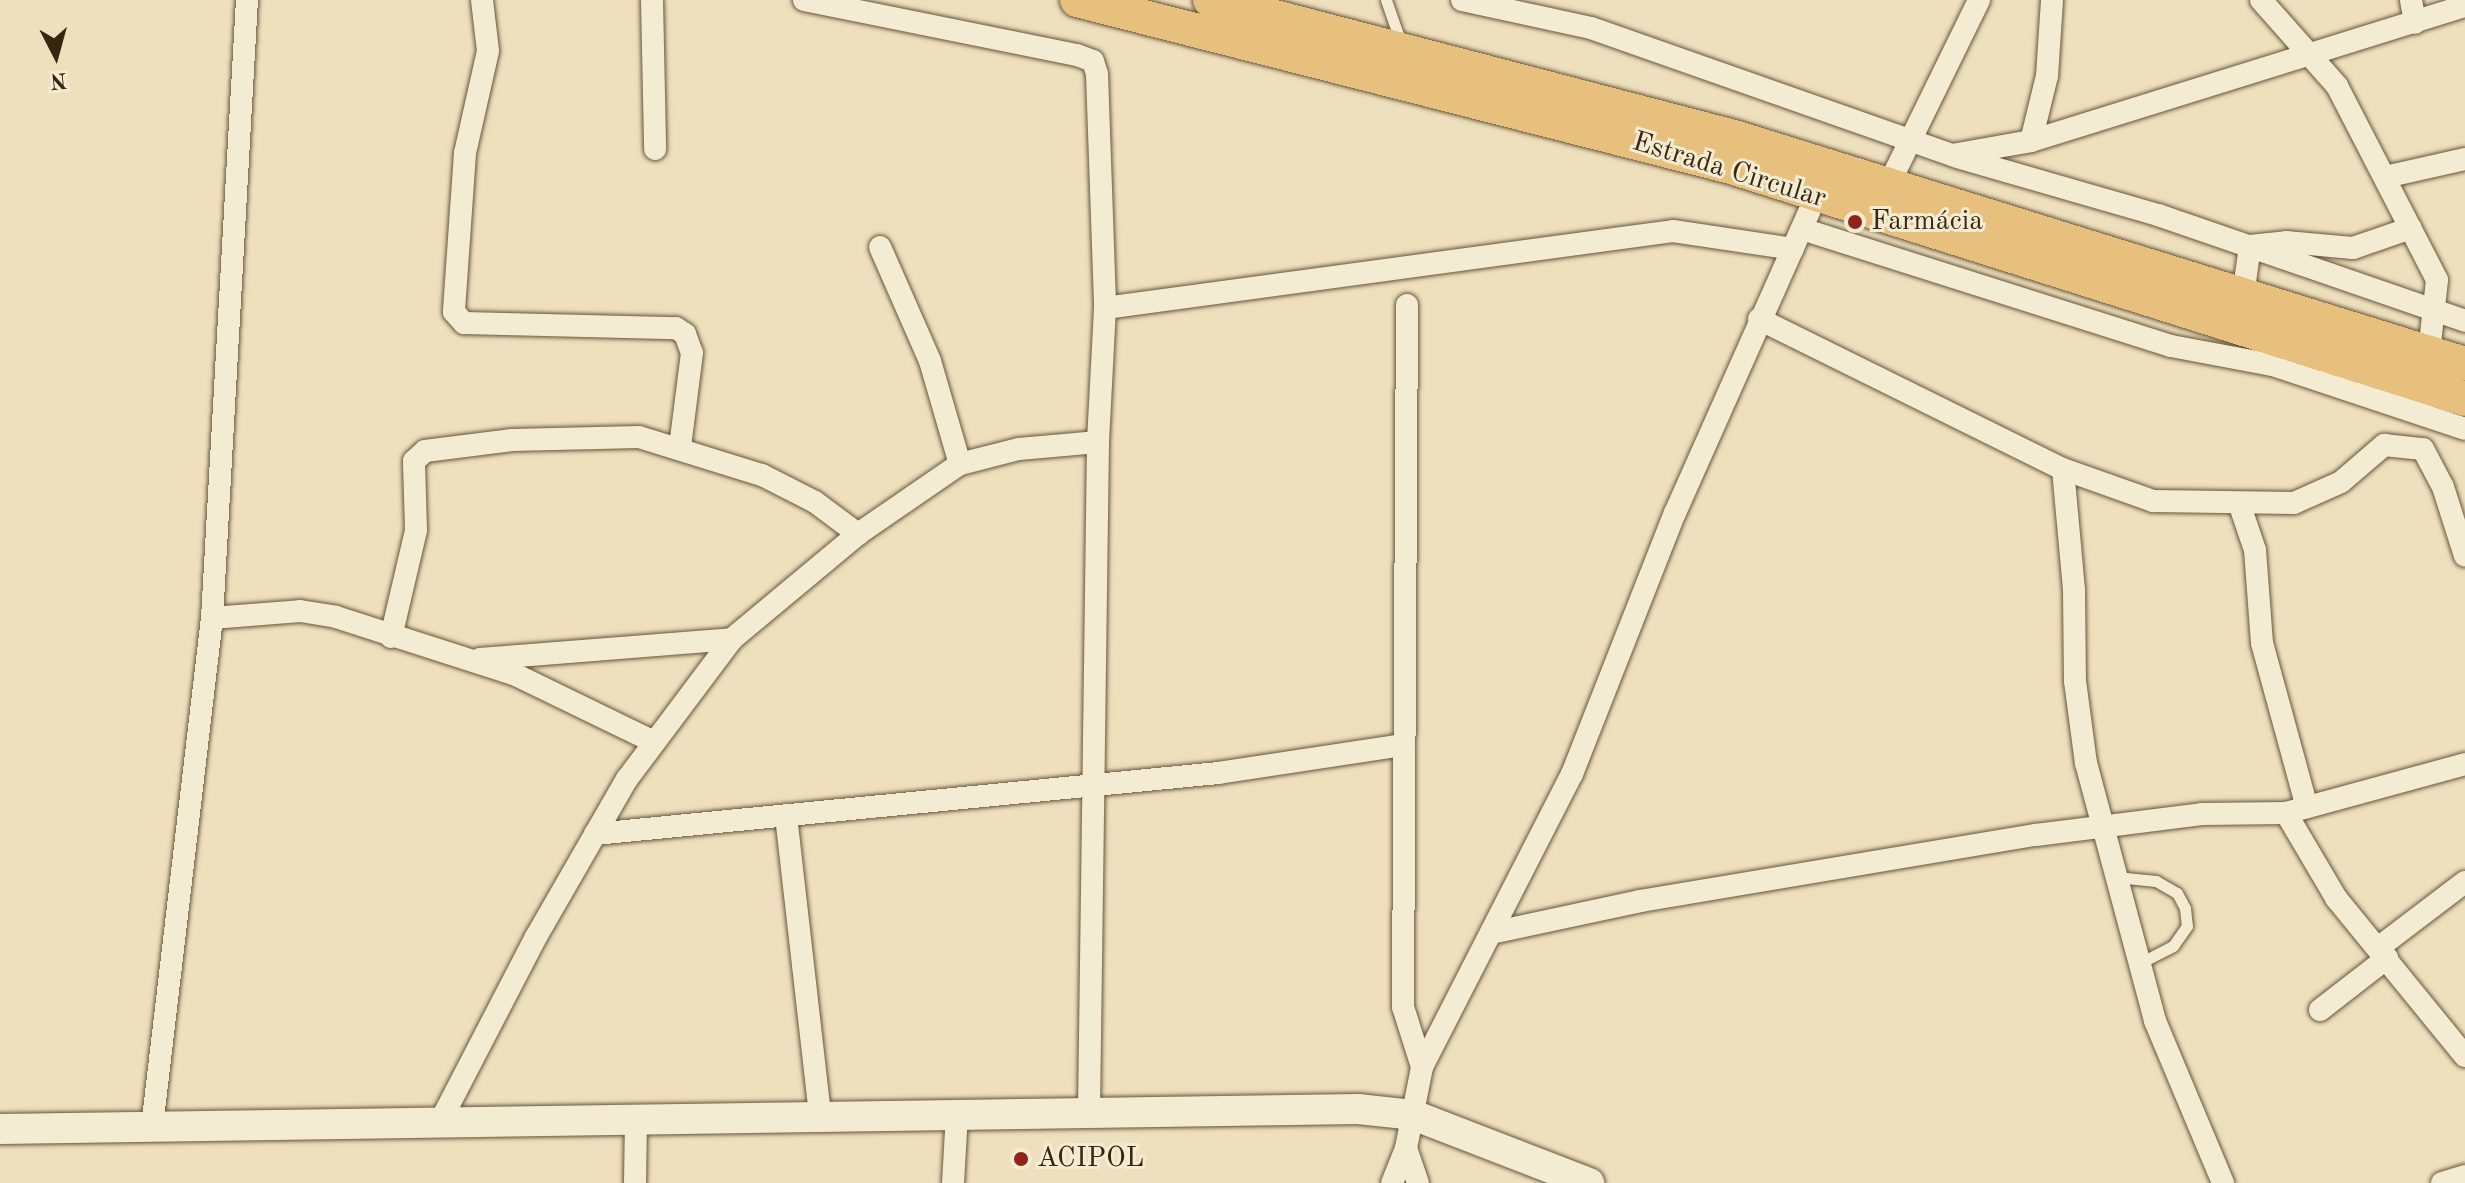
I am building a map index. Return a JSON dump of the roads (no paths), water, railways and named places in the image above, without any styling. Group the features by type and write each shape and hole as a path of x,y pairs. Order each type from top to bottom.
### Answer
{"main road":[{"name":"Estrada Circular","path":"1077,0 1731,167 1816,197 2070,276 2441,402"},
{"name":"Estrada Circular","path":"1210,0 1403,47 1734,137 2465,364"}],"street":[{"path":"152,1127 212,618 247,0"},
{"path":"482,0 488,51 465,153 454,312 464,323 676,328 685,334 692,353 680,447"},
{"path":"652,0 655,149"},
{"path":"804,0 1093,61 1105,308 1098,442 1089,1111"},
{"path":"1462,0 1591,28 1952,155 2250,246 2465,321"},
{"path":"1888,186 1979,0"},
{"path":"2031,141 2047,76 2052,0"},
{"path":"2261,0 2337,86 2437,280 2436,313 2429,353"},
{"path":"2411,0 2415,23"},
{"path":"1952,155 2031,141 2465,6"},
{"path":"2385,177 2465,159"},
{"path":"1392,1183 1406,1148 1422,1067 1496,932 1572,774 1675,513 1816,197"},
{"path":"2250,246 2286,242 2353,248 2411,228"},
{"path":"1105,308 1673,231 1798,239 2063,310 2171,346 2441,402 2465,429"},
{"path":"2243,296 2250,246"},
{"path":"880,247 930,361 960,464"},
{"path":"2063,310 2070,276"},
{"path":"1407,305 1403,1007 1422,1067"},
{"path":"1759,319 2063,469 2153,501 2294,503 2341,482 2441,402"},
{"path":"391,637 416,530 414,461 419,453 595,434 639,437 680,447 762,475 815,502 858,534"},
{"path":"440,1122 595,834 654,742 732,639 858,534 960,464 1019,449 1098,442"},
{"path":"2384,445 2423,449 2443,487 2465,556"},
{"path":"2063,469 2074,589 2075,681 2100,827 2169,1060 2223,1183"},
{"path":"2239,503 2255,550 2262,643 2296,810 2336,898 2465,1056"},
{"path":"212,618 300,611 475,659 654,742"},
{"path":"475,659 732,639"},
{"path":"595,834 1218,773 1403,745"},
{"path":"1496,932 1640,901 2100,827 2202,814 2296,810 2465,764"},
{"path":"786,816 820,1115"},
{"path":"2320,1010 2465,882"},
{"path":"0,1129 1358,1109 1413,1115 1589,1183"},
{"path":"953,1183 957,1113"},
{"path":"635,1183 636,1119"},
{"path":"1406,1148 1418,1183"},
{"path":"2442,1183 2465,1176"}],"lane":[{"path":"1386,0 1403,47"},
{"path":"2116,877 2156,881 2177,893 2185,908 2187,926 2173,946 2140,963"}],"place":[{"name":"Farmácia","path":"1855,222"},
{"name":"ACIPOL","path":"1021,1159"}]}
